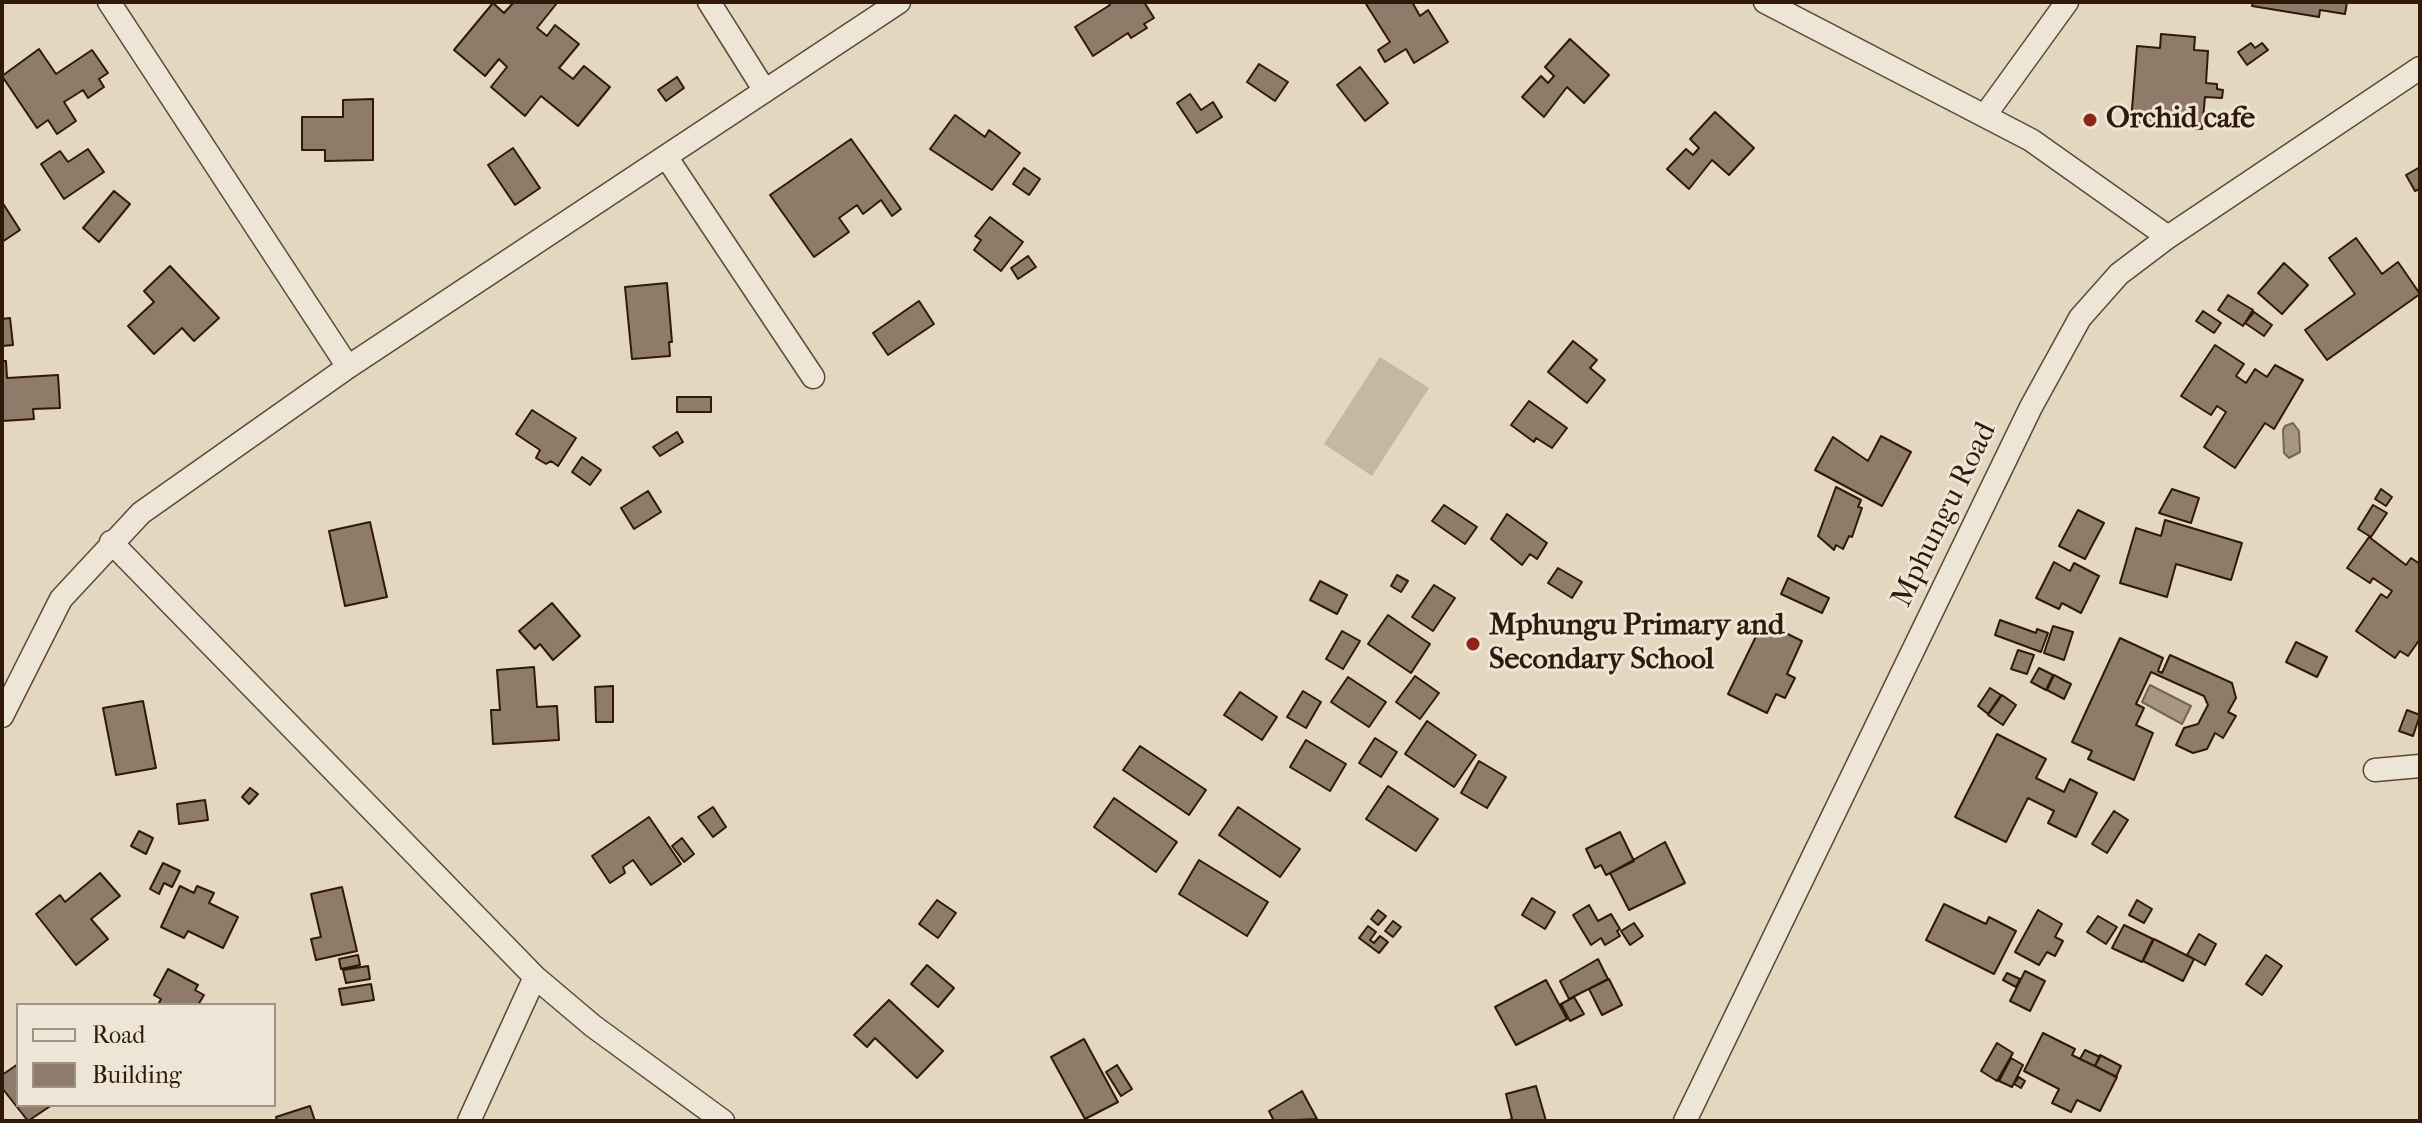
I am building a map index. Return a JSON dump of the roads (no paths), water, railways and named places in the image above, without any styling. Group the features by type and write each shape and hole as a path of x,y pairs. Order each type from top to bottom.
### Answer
{"street":[{"path":"109,2 348,367"},
{"path":"709,2 765,91"},
{"path":"2,716 61,599 141,513 348,367 899,2"},
{"path":"1765,2 1986,114 2073,167 2168,237"},
{"path":"1986,114 2067,2"},
{"name":"Mphungu Road","path":"1691,1119 2057,358 2080,318 2119,274 2168,237 2420,68"},
{"path":"667,158 813,377"},
{"path":"111,542 535,977 593,1026 723,1121"},
{"path":"2375,770 2420,766"},
{"path":"469,1121 535,977"}],"place":[{"name":"Orchid cafe","path":"2090,120"},
{"name":"Mphungu Primary and Secondary School","path":"1473,644"}]}
